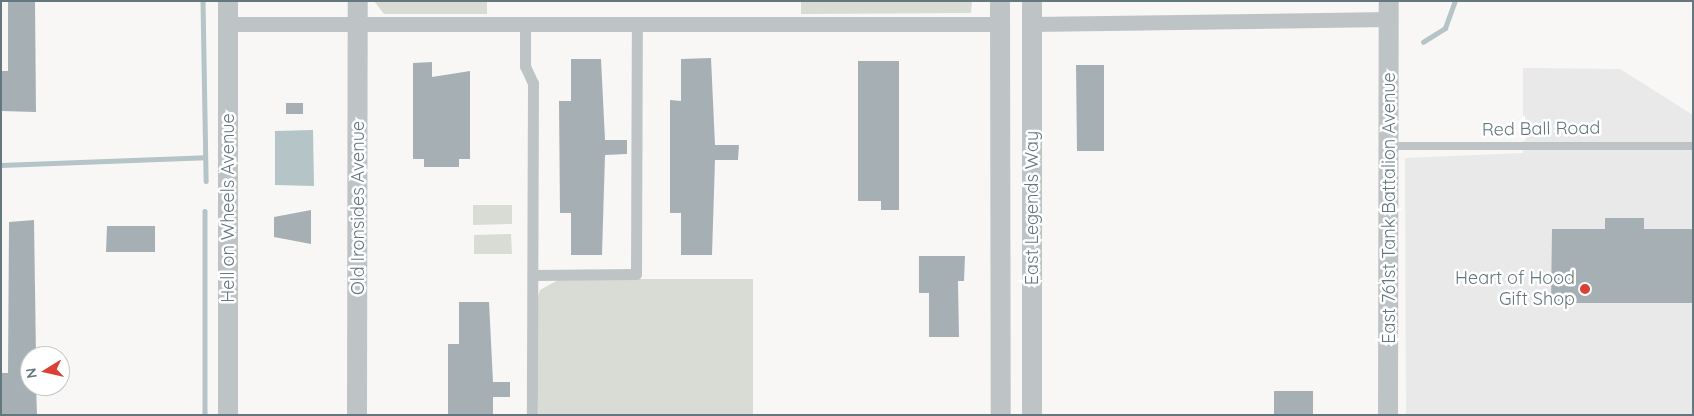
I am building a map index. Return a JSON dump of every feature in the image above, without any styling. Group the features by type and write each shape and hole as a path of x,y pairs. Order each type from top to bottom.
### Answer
{"street":[{"name":"Hell on Wheels Avenue","path":"228,1 228,415"},
{"name":"Old Ironsides Avenue","path":"358,1 358,415"},
{"name":"East Legends Way","path":"1000,1 1001,415"},
{"path":"1012,1 1032,24 1389,10"},
{"name":"East Legends Way","path":"1032,1 1032,415"},
{"name":"East 761st Tank Battalion Avenue","path":"1389,10 1390,413"},
{"path":"534,275 636,274 637,23"},
{"path":"228,24 1000,24 1018,35 1032,76"},
{"path":"525,24 525,66 533,83 534,275 532,415"}],"lane":[{"name":"Red Ball Road","path":"1390,146 1693,146"}],"shaded area":[{"path":"374,1 487,1 487,14 384,14"},
{"path":"801,1 972,1 971,13 801,14"},
{"path":"1523,68 1620,69 1693,115 1693,415 1406,415 1405,158 1523,153"},
{"path":"313,130 314,186 275,185 275,131"},
{"path":"473,205 512,205 512,224 473,225"},
{"path":"511,234 512,254 474,254 474,235"},
{"path":"560,279 753,279 753,415 538,415 537,300 540,290"}],"building":[{"path":"8,1 35,1 36,112 1,111 1,71 8,71"},
{"path":"711,58 715,145 739,145 738,160 715,160 712,255 681,255 681,213 670,213 670,100 681,101 681,59"},
{"path":"571,59 601,59 605,140 627,140 627,154 605,155 602,255 571,255 571,213 560,213 559,101 571,101"},
{"path":"858,61 899,61 899,210 881,210 881,201 858,201"},
{"path":"432,62 432,77 470,71 470,159 459,159 459,167 424,167 424,159 413,159 413,63"},
{"path":"1076,65 1104,65 1104,151 1077,151"},
{"path":"286,103 303,103 303,114 286,114"},
{"path":"311,210 311,244 274,237 274,217"},
{"path":"1605,218 1644,218 1644,229 1693,229 1693,303 1551,303 1552,229 1605,229"},
{"path":"34,220 36,346 20,346 20,396 36,396 37,414 1,414 1,373 8,373 9,222"},
{"path":"107,226 155,226 155,252 106,252"},
{"path":"919,256 965,256 964,281 958,281 959,337 929,337 929,293 919,293"},
{"path":"459,302 489,302 493,382 510,382 510,397 493,397 493,415 448,415 448,344 459,344"},
{"path":"1274,391 1313,391 1313,415 1274,415"}],"waterway":[{"path":"203,1 206,181"},
{"path":"1423,42 1445,28 1455,1"},
{"path":"1,165 205,157"},
{"path":"205,211 205,415"}],"place":[{"name":"Heart of Hood Gift Shop","path":"1585,289"}]}
